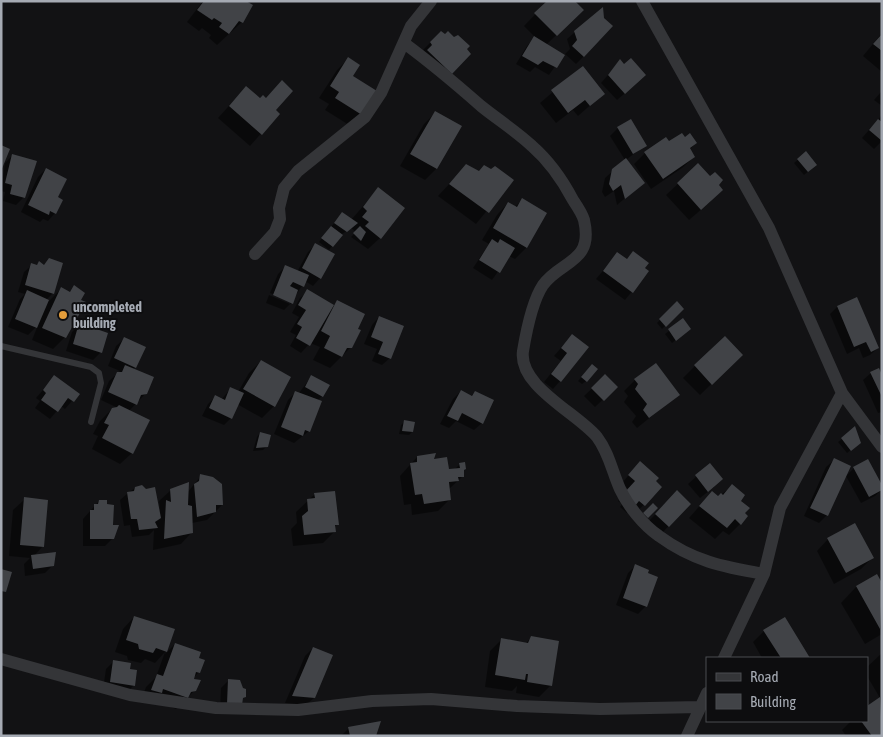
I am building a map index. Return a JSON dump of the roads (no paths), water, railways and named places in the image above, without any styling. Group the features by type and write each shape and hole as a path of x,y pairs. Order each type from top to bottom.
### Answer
{"street":[{"path":"255,254 275,232 280,219 279,208 284,188 298,171 365,117 381,93 411,26 431,1"},
{"path":"642,1 769,228 842,393 880,438"},
{"path":"404,43 435,65 482,106 533,146 564,184 584,218 587,239 576,259 543,285 534,308 523,353 527,373 544,392 597,437 610,460 620,489 637,515 657,534 687,554 718,566 764,574"},
{"path":"724,657 764,574 780,508 842,393"},
{"path":"1,659 130,695 216,708 298,710 372,701 431,699 563,708 700,707"},
{"path":"688,736 706,695"}],"lane":[{"path":"1,346 91,367 99,373 100,383 91,422"}],"place":[{"name":"uncompleted building","path":"63,315"}]}
